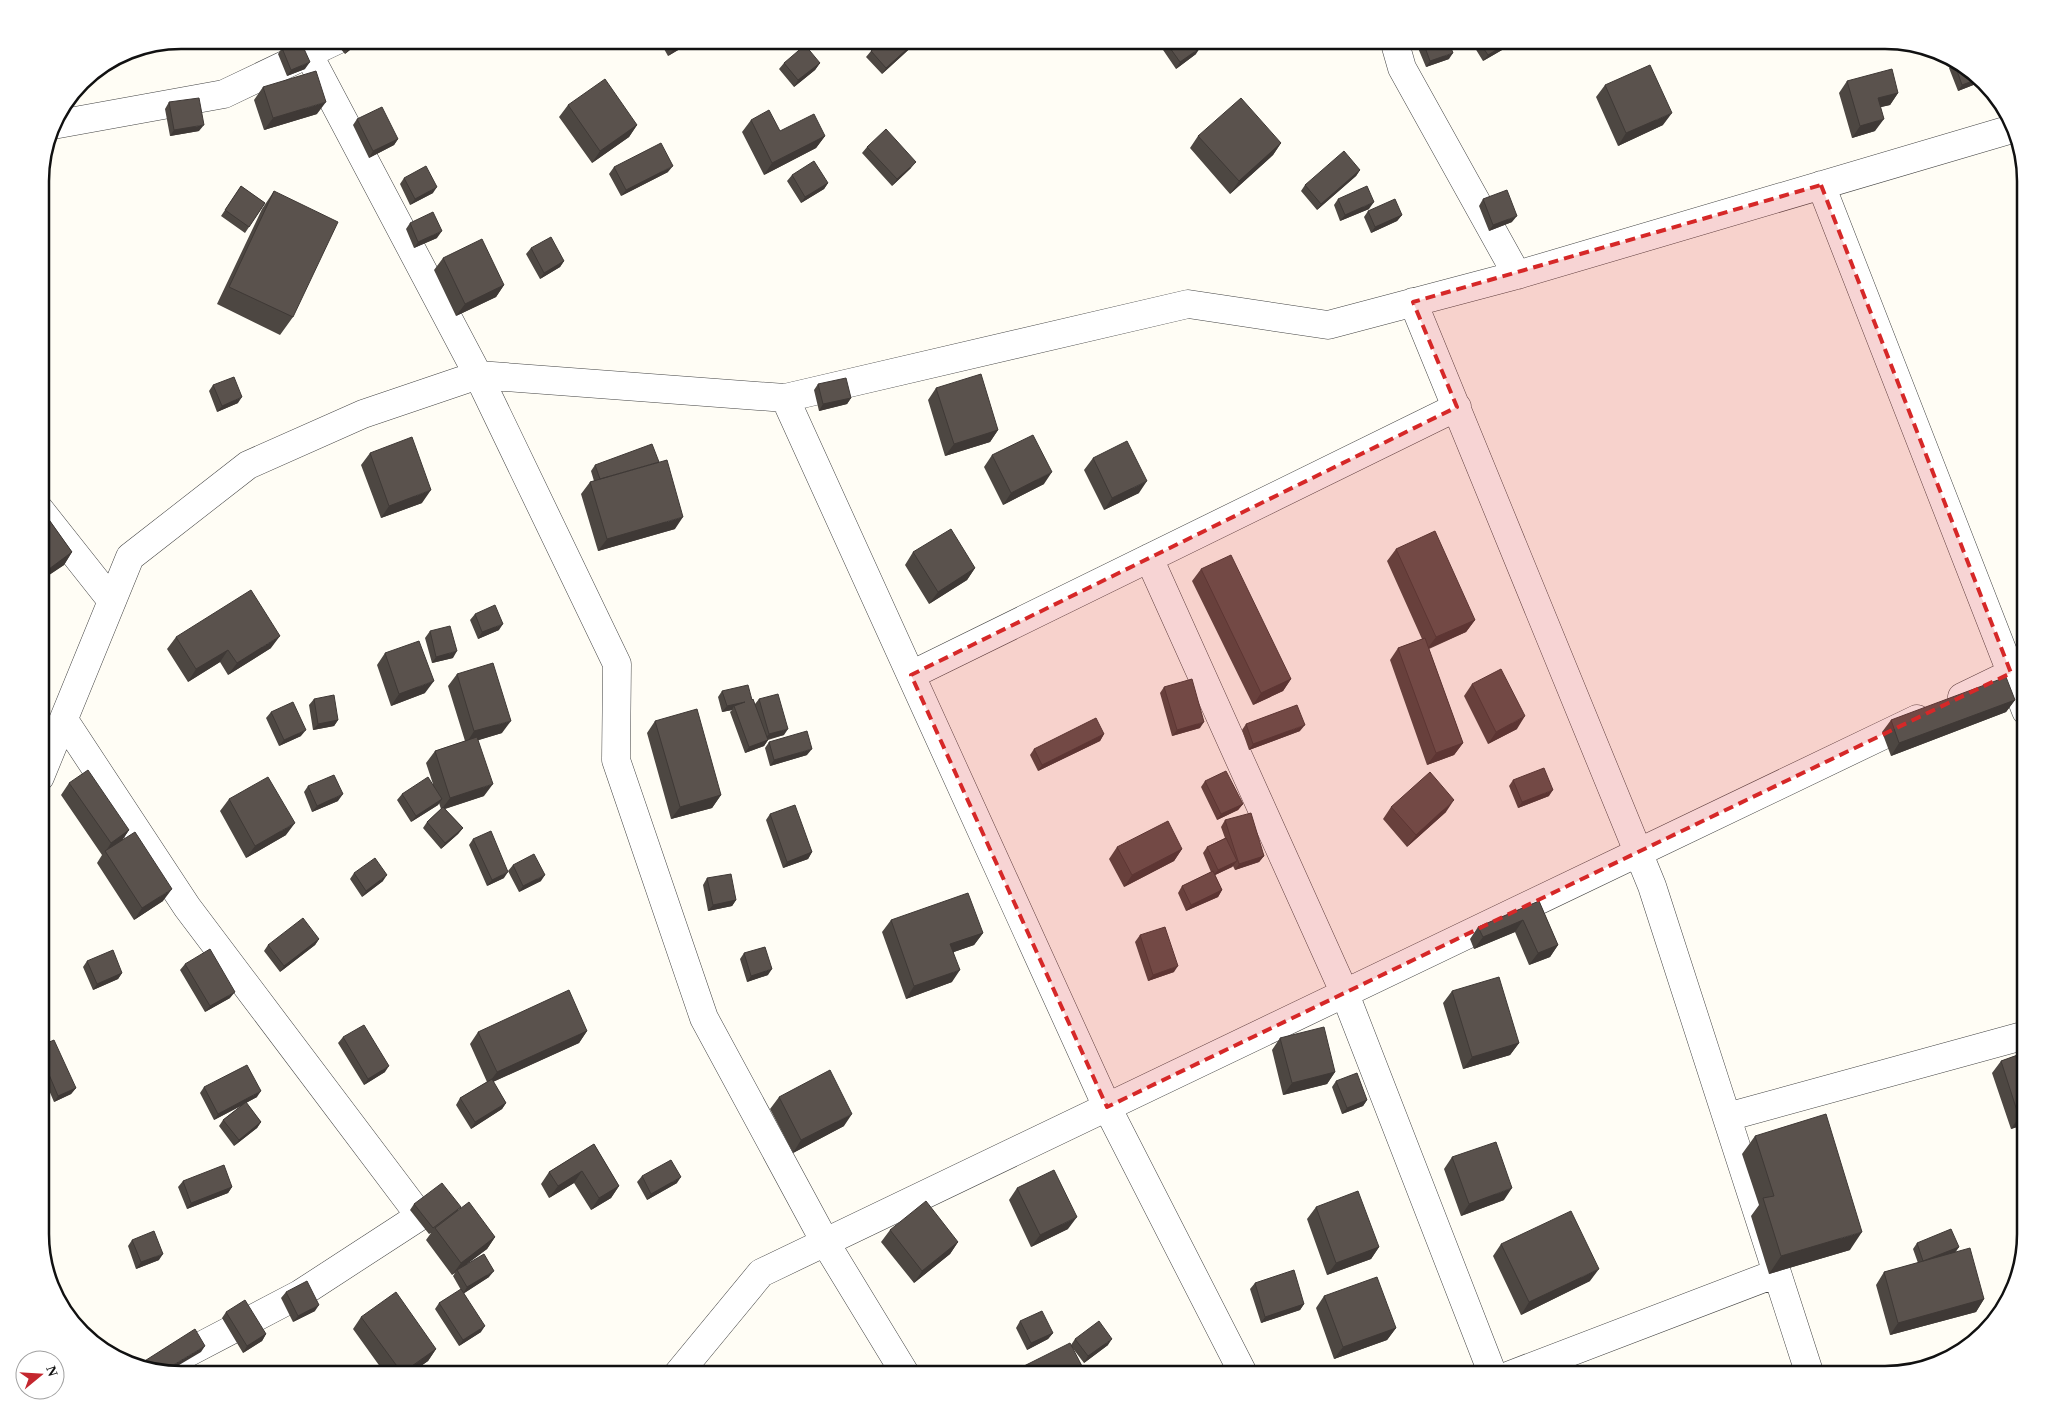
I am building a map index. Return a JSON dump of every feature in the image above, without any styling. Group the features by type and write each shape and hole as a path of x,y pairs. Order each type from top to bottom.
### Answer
{"street":[{"path":"61,123 224,94 320,49"},
{"path":"1397,49 1402,68 1517,275"},
{"path":"309,55 478,375 617,664 616,760 704,1018 825,1242 901,1366"},
{"path":"49,756 130,557 248,465 363,414 478,375 785,398 1188,304 1328,325 1517,275 2007,130"},
{"path":"1821,185 2017,665"},
{"path":"1413,302 1652,886 1807,1366"},
{"path":"785,398 1108,1107 1239,1366"},
{"path":"911,675 1457,407"},
{"path":"49,521 112,601"},
{"path":"1149,558 1345,994 1490,1366"},
{"path":"693,1366 761,1273 1639,854 2017,671"},
{"path":"64,720 187,907 420,1216 300,1294 164,1365"},
{"path":"1727,1117 2017,1037"},
{"path":"1534,1366 1777,1273"}],"highlighted area":[{"path":"1821,185 2011,673 1107,1107 911,675 1457,407 1413,302"}],"building":[{"path":"282,49 304,49 310,62 291,70"},
{"path":"800,49 808,49 820,63 798,80 784,63"},
{"path":"873,49 907,49 886,68 871,51"},
{"path":"1171,49 1199,49 1180,62"},
{"path":"1426,49 1451,49 1453,53 1430,61"},
{"path":"1484,49 1498,49 1488,55"},
{"path":"1650,65 1672,113 1626,133 1605,85"},
{"path":"1892,69 1898,93 1878,98 1884,119 1860,126 1847,81"},
{"path":"1957,70 1972,81 1962,85"},
{"path":"316,71 326,102 273,118 263,87"},
{"path":"605,79 637,125 600,151 568,105"},
{"path":"199,98 204,125 174,130 169,102"},
{"path":"1241,98 1281,143 1239,181 1198,136"},
{"path":"382,107 398,139 373,151 357,119"},
{"path":"769,110 780,131 814,114 825,136 772,163 751,120"},
{"path":"886,129 916,162 897,179 867,147"},
{"path":"661,143 673,166 626,190 614,167"},
{"path":"1344,151 1360,170 1321,204 1305,185"},
{"path":"814,161 828,183 805,197 792,175"},
{"path":"426,166 437,187 415,199 404,178"},
{"path":"241,186 265,203 249,227 225,210"},
{"path":"1367,186 1374,202 1345,215 1338,199"},
{"path":"1507,190 1517,216 1493,225 1483,199"},
{"path":"274,191 338,222 293,317 229,287"},
{"path":"1395,199 1402,215 1375,227 1368,211"},
{"path":"433,212 442,231 418,242 410,223"},
{"path":"551,237 564,261 544,273 531,248"},
{"path":"482,239 504,285 465,304 443,258"},
{"path":"981,374 998,430 954,444 936,388"},
{"path":"234,377 242,397 222,406 213,385"},
{"path":"846,378 851,398 823,404 818,384"},
{"path":"1033,435 1052,472 1011,493 992,455"},
{"path":"412,437 431,490 389,506 370,453"},
{"path":"1127,441 1147,481 1112,498 1093,458"},
{"path":"652,444 659,462 600,479 595,465"},
{"path":"667,460 683,517 607,539 590,482"},
{"path":"49,520 72,552 49,569"},
{"path":"951,529 975,568 938,592 913,552"},
{"path":"1435,531 1475,620 1436,637 1396,549"},
{"path":"1231,555 1291,679 1261,693 1201,569"},
{"path":"251,590 280,636 237,663 228,650 196,669 176,637"},
{"path":"495,605 503,624 482,632 475,614"},
{"path":"450,626 457,651 436,657 430,631"},
{"path":"1425,638 1463,743 1436,753 1398,648"},
{"path":"419,641 434,681 399,694 385,653"},
{"path":"493,663 511,721 474,731 457,674"},
{"path":"1501,669 1525,716 1496,732 1472,684"},
{"path":"2006,677 2015,700 1899,743 1891,720"},
{"path":"1192,679 1204,722 1177,730 1164,687"},
{"path":"748,685 768,740 749,747 734,706 745,702 727,706 722,691"},
{"path":"778,694 788,729 769,734 759,699"},
{"path":"334,695 338,720 318,724 314,699"},
{"path":"293,702 306,730 284,740 271,712"},
{"path":"1297,705 1305,725 1253,744 1246,724"},
{"path":"697,709 721,795 680,807 655,721"},
{"path":"1096,718 1104,734 1042,765 1034,749"},
{"path":"807,731 812,749 774,760 769,742"},
{"path":"477,737 493,784 450,798 435,751"},
{"path":"1544,768 1553,790 1522,802 1513,780"},
{"path":"88,770 129,830 111,843 69,783"},
{"path":"1226,771 1243,804 1221,814 1205,781"},
{"path":"1430,772 1454,800 1416,835 1391,807"},
{"path":"334,775 343,794 317,806 308,786"},
{"path":"268,777 295,823 255,846 229,799"},
{"path":"428,777 442,799 416,816 402,794"},
{"path":"795,805 812,852 787,862 770,814"},
{"path":"443,807 463,828 445,843 427,822"},
{"path":"1251,813 1264,856 1239,864 1225,820"},
{"path":"1168,821 1182,849 1132,875 1117,847"},
{"path":"491,831 508,872 492,880 473,839"},
{"path":"135,832 172,889 142,908 105,851"},
{"path":"1226,838 1237,861 1218,870 1207,847"},
{"path":"534,854 545,875 523,886 513,865"},
{"path":"375,858 387,875 366,891 354,873"},
{"path":"1213,871 1222,890 1191,905 1182,886"},
{"path":"731,874 736,900 713,905 707,878"},
{"path":"968,893 983,933 950,944 960,970 914,986 891,920"},
{"path":"1539,901 1558,945 1538,953 1523,920 1483,937 1478,927"},
{"path":"303,918 319,939 284,966 268,945"},
{"path":"1165,927 1178,966 1153,975 1140,935"},
{"path":"765,947 772,969 751,976 744,953"},
{"path":"210,949 235,992 210,1006 185,964"},
{"path":"113,950 122,973 97,984 87,961"},
{"path":"1499,977 1519,1043 1472,1057 1452,991"},
{"path":"569,990 587,1031 497,1072 478,1032"},
{"path":"364,1025 389,1066 368,1079 343,1037"},
{"path":"1324,1027 1335,1072 1292,1083 1280,1038"},
{"path":"54,1040 76,1088 58,1096 49,1074 49,1042"},
{"path":"2017,1055 2017,1111 2001,1061"},
{"path":"247,1065 261,1091 218,1114 204,1087"},
{"path":"830,1070 852,1114 801,1140 779,1097"},
{"path":"1357,1073 1367,1100 1347,1108 1336,1081"},
{"path":"492,1079 506,1103 475,1122 460,1098"},
{"path":"246,1102 261,1122 239,1140 223,1120"},
{"path":"1826,1114 1862,1232 1781,1256 1763,1198 1774,1196 1755,1136"},
{"path":"1496,1142 1512,1188 1469,1204 1452,1157"},
{"path":"594,1144 619,1186 599,1198 582,1171 558,1186 549,1172"},
{"path":"671,1160 681,1177 651,1194 642,1176"},
{"path":"224,1165 232,1187 191,1203 183,1181"},
{"path":"1054,1170 1077,1217 1040,1235 1017,1188"},
{"path":"442,1183 461,1207 433,1228 414,1204"},
{"path":"1358,1191 1379,1247 1336,1263 1316,1207"},
{"path":"926,1201 958,1242 922,1271 890,1230"},
{"path":"469,1202 495,1237 461,1263 435,1228"},
{"path":"1571,1211 1599,1269 1529,1302 1501,1244"},
{"path":"1951,1229 1959,1247 1923,1261 1917,1243"},
{"path":"154,1231 163,1254 141,1262 132,1240"},
{"path":"1970,1248 1984,1299 1898,1323 1884,1272"},
{"path":"484,1254 494,1271 467,1287 457,1270"},
{"path":"1294,1270 1304,1304 1265,1317 1255,1283"},
{"path":"1377,1277 1396,1328 1343,1347 1324,1296"},
{"path":"307,1281 319,1305 298,1316 286,1292"},
{"path":"461,1289 485,1326 463,1340 439,1303"},
{"path":"396,1292 436,1349 412,1366 397,1366 361,1317"},
{"path":"245,1300 266,1334 247,1346 226,1312"},
{"path":"1042,1311 1053,1333 1031,1343 1020,1321"},
{"path":"1099,1321 1112,1339 1088,1356 1075,1339"},
{"path":"195,1329 205,1346 172,1366 145,1361"},
{"path":"1070,1343 1082,1366 1024,1366"}]}
